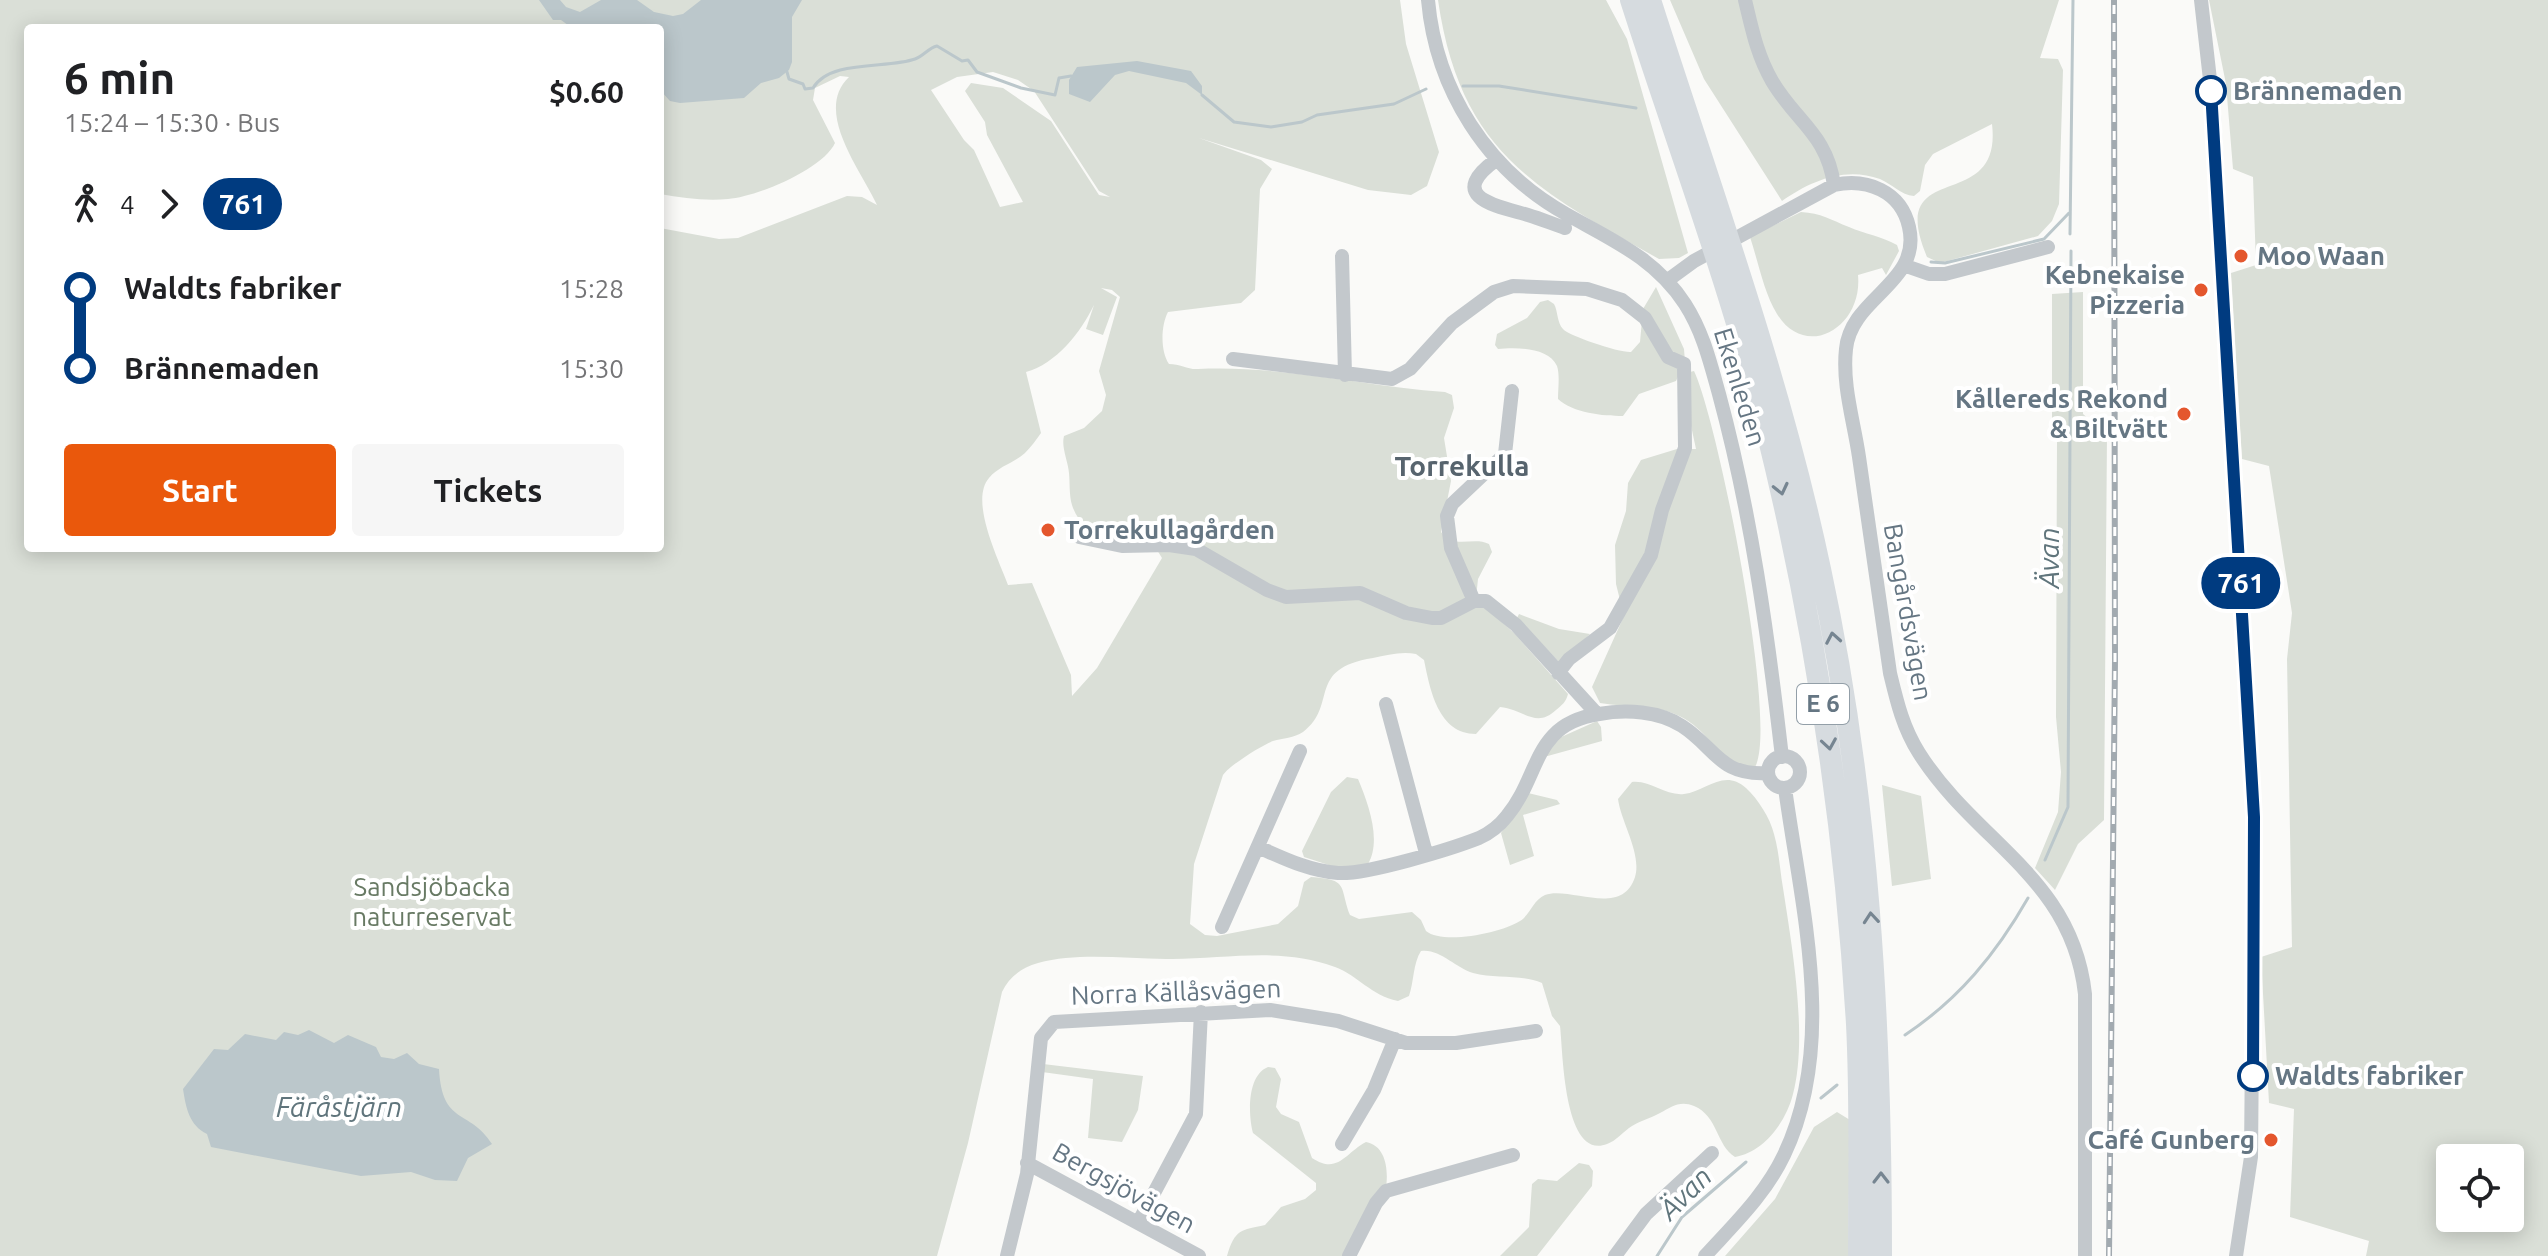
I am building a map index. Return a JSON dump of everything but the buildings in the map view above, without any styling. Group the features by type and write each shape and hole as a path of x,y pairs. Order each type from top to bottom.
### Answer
{"highway":[{"name":"E 6","path":"1641,1 1730,295 1755,386 1800,578 1839,816 1857,1026 1859,1256"},
{"name":"E 6","path":"1641,1 1745,290 1809,518 1840,677 1864,844 1878,1026 1881,1256"}],"street":[{"name":"Ekenleden","path":"1428,0 1434,43 1444,75 1473,129 1496,160 1546,202 1633,250 1668,280 1704,342 1736,452 1782,757 1791,759 1799,771 1797,780 1785,788 1810,981 1811,1023 1805,1086 1792,1135 1772,1177 1748,1210 1705,1256"},
{"path":"1745,0 1761,61 1774,84 1825,148 1834,185"},
{"path":"2201,0 2216,144 2254,817 2251,1157 2236,1256"},
{"path":"1496,160 1480,177 1478,192 1481,199 1495,208 1565,228"},
{"path":"1668,280 1694,261 1834,185 1868,185 1891,195 1905,214 1909,226 1911,250 1906,266 1929,274 1945,274 2048,247"},
{"path":"1342,256 1345,375"},
{"name":"Bangårdsvägen","path":"1906,266 1863,309 1854,322 1846,349 1849,398 1890,673 1900,715 1920,756 2052,899 2078,955 2085,994 2085,1256"},
{"path":"1233,359 1382,380 1401,377 1452,323 1494,292 1513,286 1587,289 1622,300 1645,318 1668,357 1684,364 1685,448 1662,510 1651,555 1614,622 1569,659 1558,673"},
{"path":"1474,601 1451,548 1447,516 1452,504 1505,454 1512,391"},
{"path":"1079,537 1122,546 1196,549 1267,590 1286,597 1360,593 1406,613 1432,618 1441,618 1474,601 1486,601 1499,608 1597,714"},
{"path":"1386,704 1426,853"},
{"path":"1258,847 1305,866 1347,873 1478,838 1500,824 1517,801 1540,751 1553,734 1597,714 1629,712 1660,716 1681,726 1728,768 1768,773"},
{"path":"1222,927 1300,751"},
{"path":"1768,773 1773,761 1782,757"},
{"path":"1768,773 1775,786 1785,788"},
{"path":"1138,1223 1196,1114 1201,1012"},
{"name":"Norra Källåsvägen","path":"1007,1256 1027,1163 1041,1038 1048,1025 1061,1020 1201,1012 1292,1012 1338,1021 1424,1045 1536,1031"},
{"path":"1342,1144 1374,1090 1395,1039"},
{"path":"1615,1256 1646,1214 1712,1153"},
{"path":"1349,1256 1376,1203 1386,1191 1513,1155"},
{"name":"Bergsjövägen","path":"1027,1163 1199,1256"}],"green space":[{"name":"Sandsjöbacka naturreservat","path":"0,0 1400,0 1406,44 1439,152 1427,186 1411,195 1368,190 1199,138 1261,160 1272,169 1260,189 1255,290 1241,303 1168,312 1163,331 1164,352 1169,364 1191,369 1291,373 1452,395 1454,408 1444,438 1451,481 1441,532 1458,542 1489,544 1492,552 1478,579 1476,598 1515,634 1568,694 1560,707 1542,718 1500,707 1476,734 1453,727 1444,718 1433,696 1424,660 1416,654 1384,656 1352,663 1338,670 1330,679 1314,722 1303,732 1262,747 1223,775 1194,864 1190,924 1205,935 1217,936 1278,924 1298,906 1304,882 1311,877 1337,882 1350,915 1359,919 1412,912 1421,920 1426,931 1434,935 1458,937 1486,933 1520,921 1545,895 1556,893 1607,898 1619,896 1628,889 1635,877 1636,858 1618,799 1632,782 1684,794 1723,780 1738,782 1759,803 1770,822 1778,854 1799,1020 1797,1071 1790,1105 1779,1125 1764,1142 1735,1157 1724,1145 1708,1116 1694,1106 1684,1104 1635,1124 1610,1143 1592,1145 1582,1136 1574,1120 1568,1100 1560,1026 1552,1016 1542,983 1525,978 1473,973 1434,952 1421,951 1409,996 1398,1001 1335,967 1293,957 1054,960 1038,963 1016,974 1002,992 968,1143 937,1256 0,1256","holes":["993,72 1018,80 1034,91 1099,191 1110,197 1099,195 1051,121 1003,88 971,83 965,91 985,122 987,135 1023,202 1000,207 974,150 931,90 957,77","1101,288 1112,290 1120,297 1099,371 1106,395 1102,411 1084,428 1064,436 1071,501 1078,517 1096,533 1119,542 1157,550 1162,558 1097,668 1072,696 1071,675 1032,583 1008,585 988,531 982,501 989,478 1025,453 1041,433 1026,372 1047,362 1066,346 1094,305 1086,329 1103,335 1117,297"]},
{"path":"1438,0 1606,0 1627,39 1688,253 1679,258 1659,259 1576,211 1511,161 1485,131 1465,95 1449,52"},
{"path":"1670,0 2059,0 2040,58 2058,59 2063,70 2059,204 2052,221 2038,236 1940,263 1927,257 1918,226 1921,206 1932,195 1980,170 1991,152 1992,124 1933,154 1925,165 1920,191 1914,196 1880,179 1854,174 1816,182 1782,201 1704,79"},
{"path":"2209,0 2548,0 2548,1256 2366,1256 2369,1241 2290,1217 2294,1109 2269,1103 2261,957 2292,947 2287,659 2292,613 2269,466 2242,459 2231,273 2256,265 2253,177 2233,169 2226,84"},
{"path":"1801,212 1820,215 1885,239 1897,245 1899,251 1886,275 1882,268 1858,275 1852,310 1830,332 1817,336 1803,335 1789,328 1777,314 1750,237"},
{"path":"1656,287 1684,349 1685,362 1676,381 1639,394 1623,416 1589,413 1564,404 1558,399 1557,366 1553,360 1539,352 1522,348 1498,349 1495,345 1497,334 1527,318 1540,302 1548,300 1554,304 1560,324 1567,332 1606,347 1631,352 1640,342 1643,309"},
{"path":"2083,292 2083,414 2107,434 2104,820 2078,844 2055,890 2035,868 2058,812 2061,772 2056,717 2057,439 2052,418 2052,294"},
{"path":"1694,371 1717,448 1753,637 1760,740 1755,767 1742,765 1723,755 1695,726 1675,714 1654,708 1600,703 1592,687 1624,616 1616,584 1615,545 1626,511 1628,483 1641,460 1677,449 1696,449 1690,421 1690,372"},
{"path":"1519,614 1559,629 1590,634 1561,664 1517,618"},
{"path":"1597,721 1601,727 1602,741 1544,757 1559,738"},
{"path":"1347,777 1358,779 1372,822 1374,844 1368,864 1338,868 1304,857 1302,851 1331,792"},
{"path":"1882,785 1921,796 1931,879 1892,886"},
{"path":"1528,793 1557,800 1560,804 1523,815 1534,856 1510,865 1501,833"},
{"path":"1043,1064 1143,1076 1138,1110 1122,1142 1088,1138 1093,1079 1042,1072"},
{"path":"1268,1067 1275,1068 1281,1079 1276,1107 1281,1114 1299,1122 1312,1158 1321,1163 1335,1163 1366,1142 1383,1155 1387,1170 1385,1193 1351,1256 1227,1256 1240,1232 1265,1225 1281,1207 1305,1199 1316,1190 1316,1183 1253,1133 1250,1106 1253,1087 1261,1071"},
{"path":"1837,1112 1850,1120 1848,1256 1725,1256 1775,1199 1814,1127"},
{"path":"1579,1163 1589,1165 1593,1171 1592,1186 1537,1256 1500,1256 1529,1227 1532,1184 1538,1179 1557,1181"}],"water":[{"path":"539,0 560,0 566,7 580,12 601,0 637,0 654,12 673,16 683,14 701,0 802,0 792,17 792,62 789,70 779,78 761,83 744,98 680,103 670,101 664,94 664,24 566,24 553,20"},
{"path":"1137,61 1191,71 1202,86 1202,95 1186,83 1129,71 1115,75 1090,102 1069,94 1069,80 1077,67"},
{"name":"Färåstjärn","path":"309,1030 334,1043 348,1035 376,1047 381,1057 394,1059 407,1053 419,1064 439,1069 445,1100 492,1144 468,1158 457,1181 435,1180 411,1172 361,1176 211,1147 207,1134 196,1126 189,1115 183,1089 214,1049 228,1050 245,1034 276,1040 284,1032 298,1035"}],"waterway":[{"name":"Ävan","path":"2070,234 2073,0"},
{"path":"787,72 789,79 803,84 805,89 813,88 832,73 860,66 904,62 918,58 937,46 962,61 968,60 977,72 1021,88 1055,95 1059,78 1071,76"},
{"path":"1463,86 1499,86 1636,108"},
{"path":"1202,95 1234,122 1271,127 1302,122 1317,115 1394,104 1426,89"},
{"path":"1931,262 1945,263 2044,239 2069,213"},
{"name":"Ävan","path":"2045,860 2068,807 2071,251"},
{"name":"Ävan","path":"1905,1035 1942,1006 1975,974 2028,898"},
{"name":"Ävan","path":"1821,1098 1837,1085"},
{"name":"Ävan","path":"1657,1256 1682,1217 1746,1162"}],"railway":[{"path":"2109,1256 2115,660 2114,0"}],"bus line":[{"name":"761","path":"2211,91 2220,200 2254,817 2253,1076"}],"place":[{"name":"Brännemaden","path":"2211,91"},
{"name":"Moo Waan","path":"2241,256"},
{"name":"Kebnekaise Pizzeria","path":"2201,290"},
{"name":"Kållereds Rekond & Biltvätt","path":"2184,414"},
{"name":"Torrekullagården","path":"1048,530"},
{"name":"Waldts fabriker","path":"2253,1076"},
{"name":"Café Gunberg","path":"2271,1140"}],"district":[{"name":"Torrekulla","path":"1462,466"}]}
